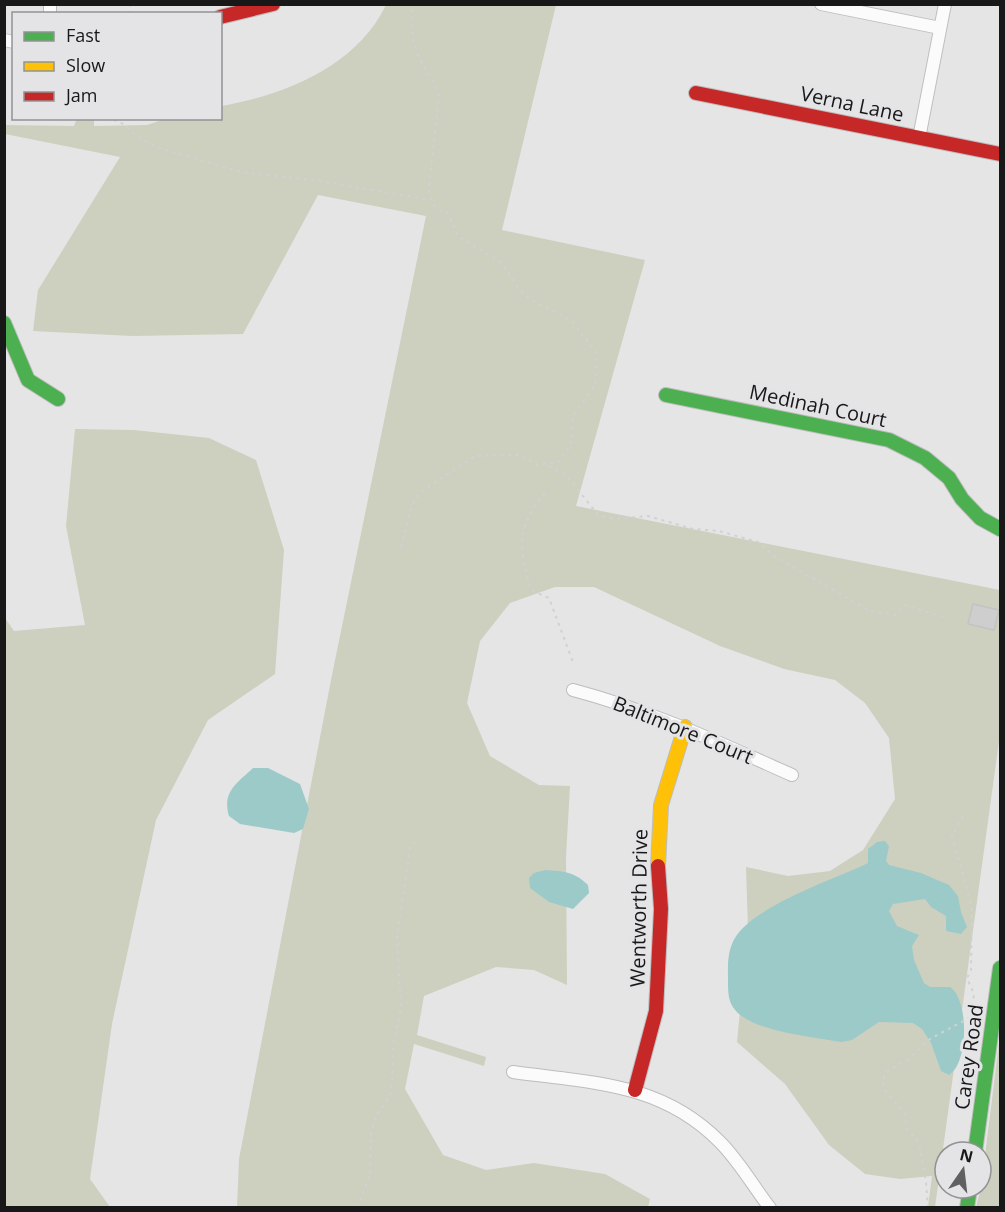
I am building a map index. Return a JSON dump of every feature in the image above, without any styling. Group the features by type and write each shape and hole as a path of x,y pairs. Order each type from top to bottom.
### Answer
{"street":[{"path":"222,17 273,4"},
{"path":"821,4 940,28"},
{"path":"919,138 945,4"},
{"name":"Verna Lane","path":"696,93 1000,154"},
{"path":"4,323 28,380 58,399"},
{"name":"Medinah Court","path":"666,395 889,440 926,458 949,478 962,499 980,518 1000,529"},
{"name":"Baltimore Court","path":"573,690 631,707 685,727 792,775"},
{"name":"Wentworth Drive","path":"635,1090 650,1044 657,1001 662,909 658,834 673,759 685,727"},
{"name":"Carey Road","path":"977,1140 1000,968"},
{"path":"513,1072 635,1090 659,1098 690,1115 707,1129 722,1144 770,1208"}],"path":[{"path":"401,547 412,505 418,494 475,456 519,455 538,465 560,461 567,454 571,444 573,417 595,385 597,354 572,321 530,299 519,289 502,263 458,236 448,213 437,209 430,200 429,188 439,95 436,84 421,61 413,36 411,22 413,4"},
{"path":"112,120 119,121 141,140 159,148 241,172 320,181 430,200"},
{"path":"546,465 567,476 598,515 615,519 648,516 693,529 719,531 758,542 774,556 870,611 894,615 905,606 947,618"},
{"path":"545,493 530,516 522,537 520,551 530,587 533,591 549,598 574,665"},
{"path":"928,1208 919,1143 908,1129 904,1113 883,1088 884,1077 888,1071 915,1054 921,1045 972,1017 974,994 967,978 971,970 972,908 952,836 963,816"},
{"path":"358,1208 370,1174 371,1132 376,1116 390,1096 392,1084 393,1045 401,1009 397,938 410,848 415,841"}],"green space":[{"path":"386,5 556,5 502,230 645,260 576,506 1000,590 1000,734 944,1140 933,1140 935,1207 928,1207 932,1176 900,1179 865,1174 829,1145 785,1084 737,1042 748,929 746,867 788,876 830,871 863,850 895,799 889,738 865,703 835,680 784,669 720,646 594,587 555,587 510,603 480,641 467,703 490,756 539,785 570,786 566,857 567,985 534,970 496,967 424,996 417,1035 486,1057 484,1066 414,1044 405,1089 443,1155 486,1170 534,1163 605,1174 650,1199 648,1207 237,1207 239,1159 332,675 426,216 318,195 243,334 132,336 33,331 38,290 120,157 5,134 4,125 74,126 76,120 94,120 94,126 147,125 162,120 222,120 222,106 293,86 316,75 356,45 373,27"},
{"path":"75,429 134,430 209,438 256,460 284,550 275,674 208,720 156,820 112,1024 90,1179 110,1207 5,1207 5,618 14,631 85,625 66,526"},
{"path":"1000,1035 1000,1207 976,1207 978,1200 993,1200 993,1140 987,1140"}],"water":[{"path":"253,768 268,768 300,784 309,809 303,829 294,833 240,824 229,816 227,801 229,794"},
{"path":"885,841 889,846 886,861 889,865 921,873 949,885 958,896 967,927 961,934 946,931 946,916 931,907 925,899 893,904 889,911 897,926 919,935 912,946 914,960 924,983 930,987 950,987 961,1004 963,1045 956,1068 949,1075 941,1071 931,1043 922,1029 913,1023 879,1022 852,1040 841,1042 770,1029 745,1018 733,1008 730,1001 728,967 730,949 740,931 754,918 772,907 868,863 868,849 877,842"},
{"path":"545,870 578,877 588,885 589,893 573,909 549,902 530,888 529,878 534,873"}],"building":[{"path":"973,604 999,610 994,630 968,624"}],"traffic: fast":[{"path":"4,323 28,380 58,399"},
{"path":"666,395 889,440 925,458 949,478 962,499 980,518 1000,529"},
{"path":"977,1140 1000,968"},
{"path":"967,1208 968,1200"}],"traffic: slow":[{"path":"658,866 661,805 685,727"}],"traffic: jam":[{"path":"222,17 273,4"},
{"path":"696,93 1000,154"},
{"path":"635,1090 656,1011 661,909 658,866"}]}
